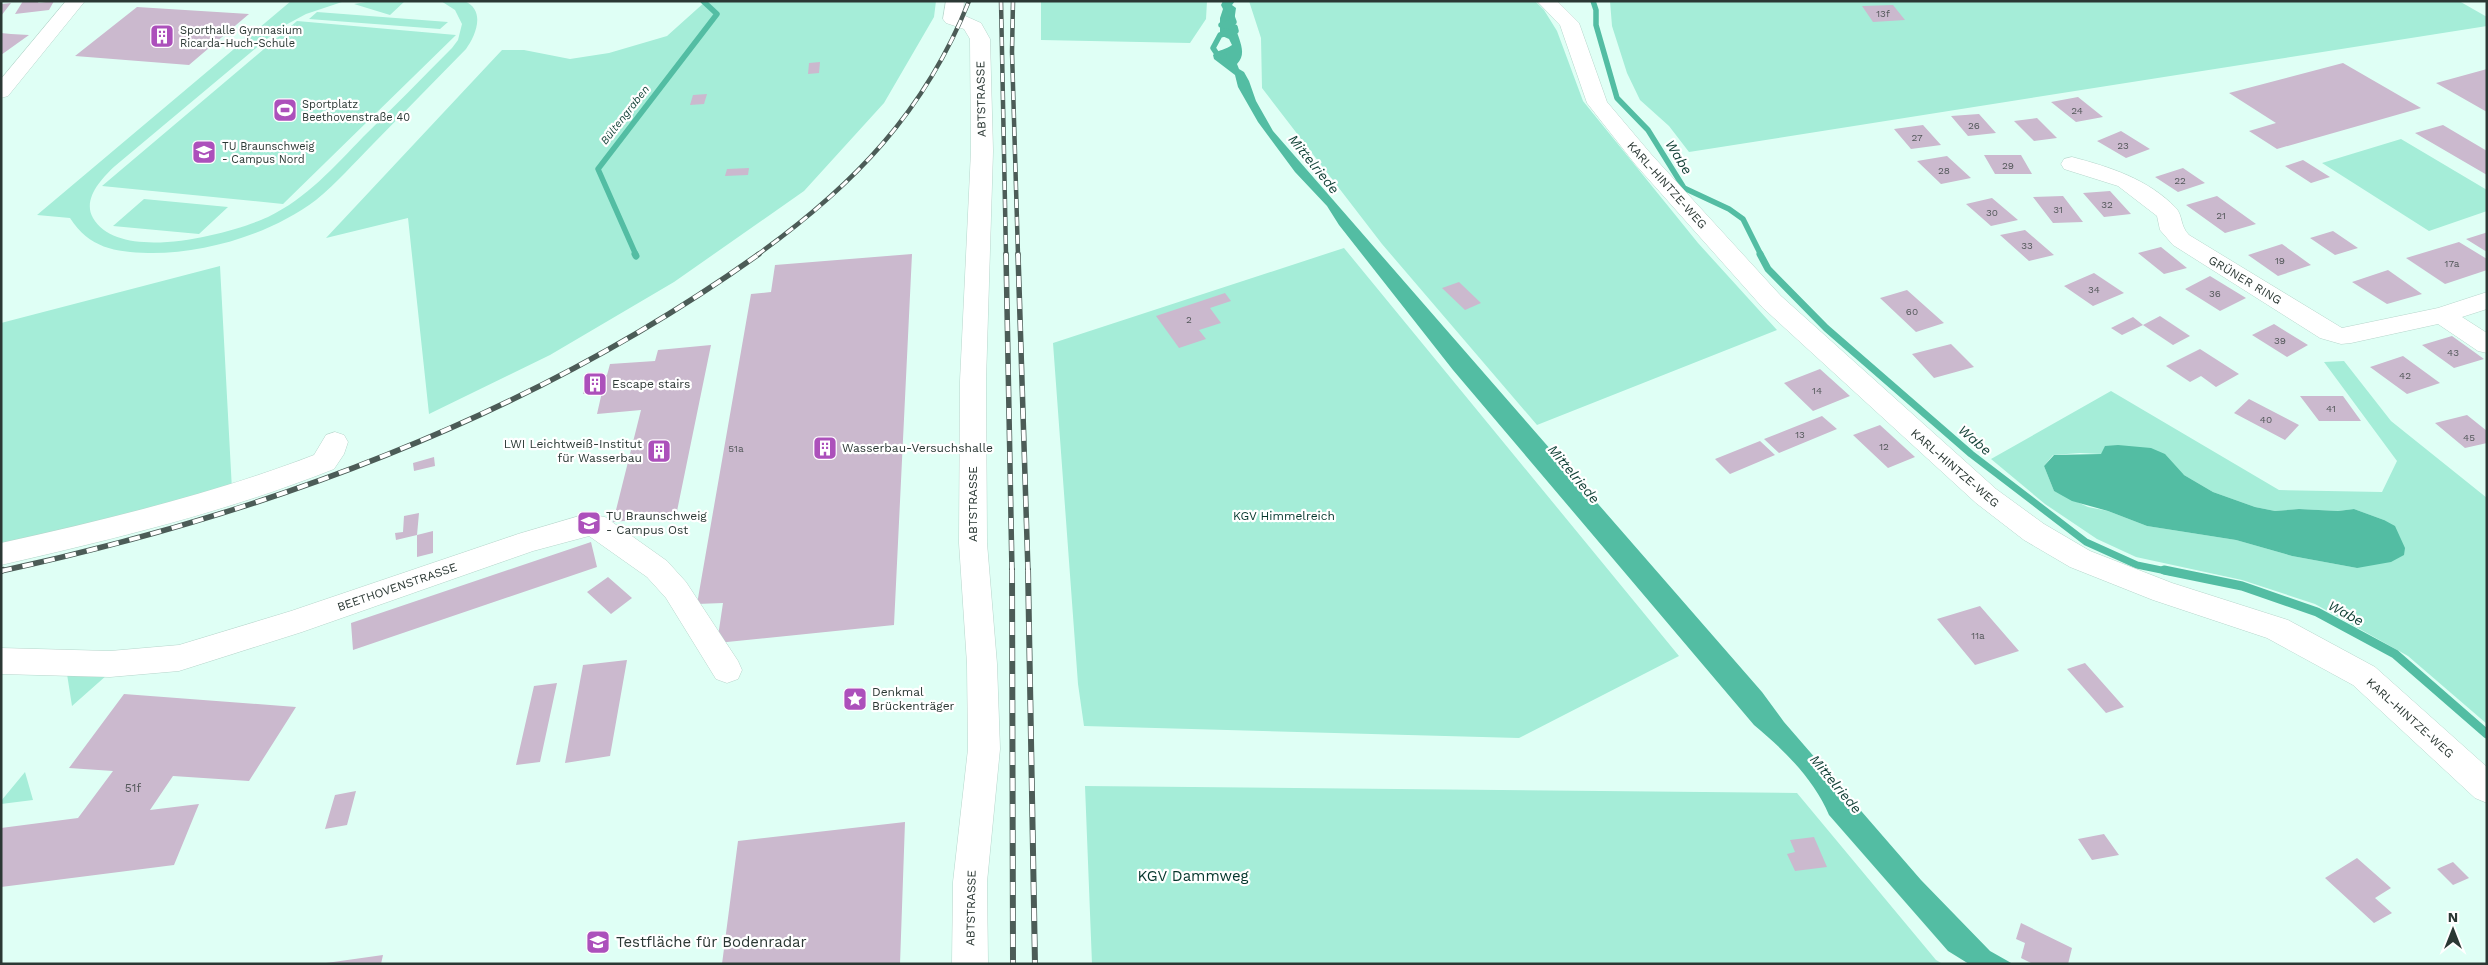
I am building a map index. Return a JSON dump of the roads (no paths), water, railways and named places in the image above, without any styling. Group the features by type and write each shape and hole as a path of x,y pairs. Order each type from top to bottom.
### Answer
{"street":[{"path":"1,92 76,1"},
{"name":"ABTSTRASSE","path":"955,1 953,19 966,21 974,26 978,31 980,40 982,150 973,381 973,543 982,664 984,749 970,882 970,964"},
{"name":"KARL-HINTZE-WEG","path":"1546,1 1569,23 1597,103 1643,159 1772,302 1822,350 1986,496 2034,532 2080,559 2163,592 2277,629 2364,676 2487,788"},
{"name":"GRÜNER RING","path":"2072,164 2126,182 2168,213 2171,230 2181,240 2329,332 2341,336 2442,315 2487,300"},
{"path":"2442,315 2487,345"},
{"path":"1,554 169,513 254,487 324,462 331,454 335,442"},
{"name":"BEETHOVENSTRASSE","path":"1,661 110,664 179,658 282,626 528,542 586,524 595,524 657,569 676,590 727,670"}],"water":[{"path":"1223,1 1235,1 1232,5 1236,8 1234,22 1222,25 1236,28 1242,51 1237,64 1249,81 1256,101 1273,131 1762,692 1784,722 1921,880 1990,951 2013,964 1969,964 1948,951 1829,815 1815,789 1797,766 1754,725 1453,370 1339,225 1327,206 1295,172 1258,122 1238,87 1235,75 1214,59 1213,55 1215,53 1232,45 1229,39 1220,35 1220,18 1223,9 1221,5"},
{"path":"2118,445 2151,448 2165,454 2184,475 2213,492 2255,507 2275,511 2299,509 2338,511 2354,509 2384,520 2395,526 2405,548 2404,555 2391,562 2357,568 2292,556 2236,540 2147,526 2108,511 2072,501 2054,491 2044,466 2054,455 2101,454 2105,446"}],"waterway":[{"name":"Bültengraben","path":"636,255 598,169 717,14 703,1"},
{"name":"Mittelriede","path":"1224,56 1217,54 1213,48 1220,35 1236,31 1235,27 1221,25 1234,22 1228,6 1229,1"},
{"name":"Wabe","path":"1593,1 1596,10 1596,25 1617,98 1648,130 1684,188 1729,209 1743,219 1761,255"},
{"name":"Wabe","path":"1760,254 1768,269 1826,328 1971,454 2086,542 2137,565 2171,572"},
{"name":"Wabe","path":"2164,570 2242,586 2317,612 2395,654 2487,734"}],"railway":[{"path":"757,255 824,202 855,174 882,144 908,112 931,78 951,41 969,1"},
{"path":"1001,1 1006,255"},
{"path":"1013,1 1012,52 1018,255"},
{"path":"3,570 1,571 201,520 300,487 396,451 491,409 584,363 673,311 759,254"},
{"path":"1006,254 1012,572"},
{"path":"1018,254 1028,572"},
{"path":"1012,570 1013,964"},
{"path":"1028,570 1035,964"}],"place":[{"name":"Sporthalle Gymnasium Ricarda-Huch-Schule","path":"162,36"},
{"name":"Sportplatz Beethovenstraße 40","path":"285,110"},
{"name":"TU Braunschweig - Campus Nord","path":"204,152"},
{"name":"Escape stairs","path":"595,384"},
{"name":"Wasserbau-Versuchshalle","path":"825,448"},
{"name":"LWI Leichtweiß-Institut für Wasserbau","path":"659,451"},
{"name":"TU Braunschweig - Campus Ost","path":"589,523"},
{"name":"Denkmal Brückenträger","path":"855,699"},
{"name":"Testfläche für Bodenradar","path":"598,942"}],"park label":[{"name":"KGV Himmelreich","path":"1284,516"},
{"name":"KGV Dammweg","path":"1193,876"}]}
